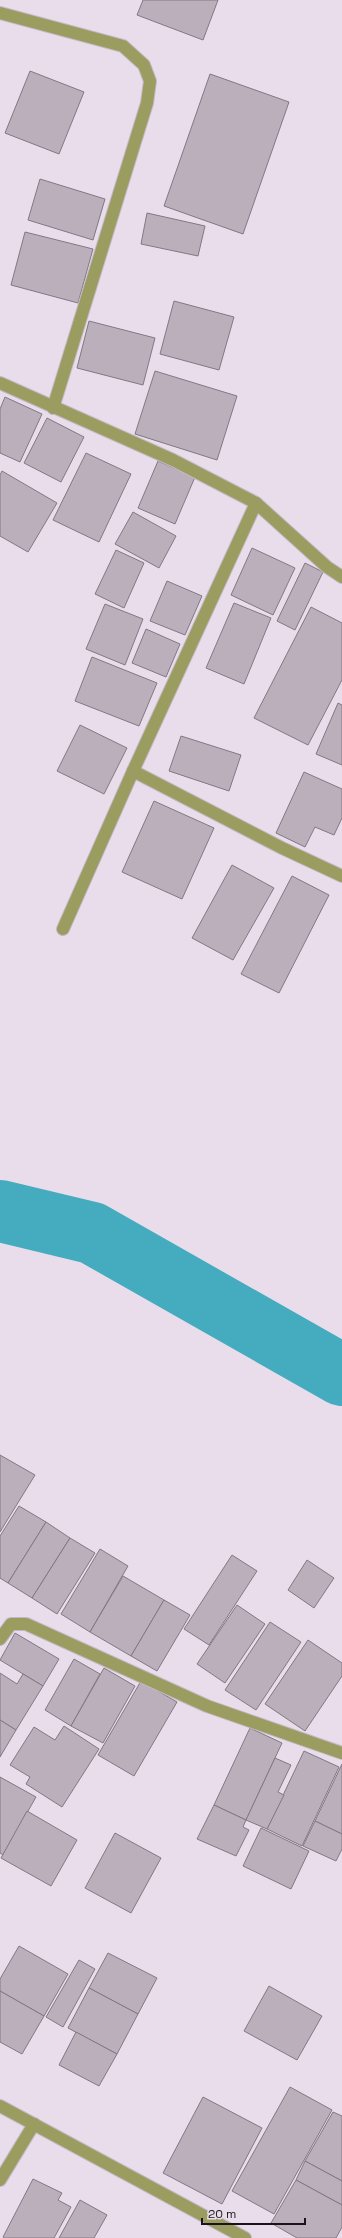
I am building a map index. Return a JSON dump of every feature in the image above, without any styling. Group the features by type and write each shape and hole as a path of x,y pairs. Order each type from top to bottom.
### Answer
{"street":[{"path":"0,13 124,46 144,65 150,81 147,103 53,408"},
{"path":"0,383 53,408 173,460 256,503 327,567 342,577"},
{"path":"63,929 133,771 256,503"},
{"path":"133,771 282,848 342,876"},
{"path":"0,1639 12,1624 26,1624 207,1706 342,1753"},
{"path":"0,2106 245,2238"},
{"path":"0,2180 34,2124"}],"building":[{"path":"143,0 218,0 203,40 137,15"},
{"path":"30,71 84,92 59,154 5,133"},
{"path":"210,74 289,102 243,234 164,206"},
{"path":"40,179 105,199 93,240 28,220"},
{"path":"147,213 205,226 198,256 141,244"},
{"path":"25,232 93,249 78,303 11,285"},
{"path":"174,301 234,317 219,370 160,354"},
{"path":"89,321 155,338 143,385 77,368"},
{"path":"155,371 237,396 217,460 135,434"},
{"path":"5,397 42,414 20,462 0,453 0,409"},
{"path":"47,418 84,437 61,482 24,463"},
{"path":"86,453 131,474 99,542 53,520"},
{"path":"158,461 195,477 175,524 138,508"},
{"path":"2,471 57,503 28,552 0,536 0,475"},
{"path":"133,512 176,536 159,568 115,544"},
{"path":"252,548 295,568 273,615 231,595"},
{"path":"116,550 144,563 124,608 95,594"},
{"path":"305,563 323,572 295,630 277,621"},
{"path":"167,581 202,596 185,635 150,621"},
{"path":"234,603 271,618 244,684 206,668"},
{"path":"105,604 143,619 125,665 86,649"},
{"path":"311,607 342,623 342,680 308,745 254,718"},
{"path":"146,629 180,644 166,677 132,663"},
{"path":"92,657 157,683 139,726 75,701"},
{"path":"338,703 342,705 342,765 316,754"},
{"path":"80,725 127,748 104,794 57,771"},
{"path":"181,736 241,755 229,791 169,771"},
{"path":"304,772 342,789 342,818 334,835 315,827 305,847 276,833"},
{"path":"154,801 214,828 182,899 122,872"},
{"path":"232,865 274,888 233,960 192,938"},
{"path":"292,876 329,895 279,993 241,974"},
{"path":"0,1455 35,1475 0,1532"},
{"path":"19,1506 46,1522 8,1583 0,1578 0,1536"},
{"path":"46,1522 70,1538 32,1598 8,1583"},
{"path":"70,1538 95,1553 57,1614 32,1598"},
{"path":"100,1549 128,1566 90,1632 61,1614"},
{"path":"232,1555 257,1571 209,1645 184,1629"},
{"path":"307,1560 334,1578 314,1608 288,1590"},
{"path":"123,1576 164,1600 131,1656 90,1632"},
{"path":"164,1600 190,1615 157,1671 131,1656"},
{"path":"237,1605 265,1624 225,1683 197,1664"},
{"path":"270,1622 301,1642 256,1710 225,1690"},
{"path":"15,1633 59,1659 43,1686 0,1660"},
{"path":"308,1640 342,1663 342,1676 305,1731 265,1704"},
{"path":"74,1659 100,1674 71,1726 45,1710"},
{"path":"104,1668 135,1686 103,1743 71,1726"},
{"path":"0,1673 17,1684 23,1674 43,1686 16,1730 0,1720"},
{"path":"141,1681 177,1702 134,1776 98,1755"},
{"path":"0,1720 16,1730 0,1757"},
{"path":"64,1726 99,1749 62,1807 26,1784 30,1777 10,1765 34,1727 55,1740"},
{"path":"250,1728 282,1743 246,1820 214,1805"},
{"path":"304,1751 339,1767 302,1846 267,1829"},
{"path":"275,1758 291,1765 278,1792 284,1795 267,1829 246,1820"},
{"path":"342,1764 342,1834 315,1821"},
{"path":"0,1777 36,1797 3,1855 0,1853"},
{"path":"214,1805 246,1820 243,1827 249,1830 236,1856 197,1839"},
{"path":"27,1811 77,1840 51,1886 1,1858"},
{"path":"315,1821 342,1834 342,1849 336,1861 303,1846"},
{"path":"261,1828 309,1851 291,1889 243,1866"},
{"path":"115,1833 161,1858 131,1913 85,1888"},
{"path":"19,1946 68,1974 44,2016 0,1991 0,1979"},
{"path":"108,1953 157,1978 138,2014 89,1988"},
{"path":"79,1960 95,1969 63,2027 46,2017"},
{"path":"269,1986 322,2016 297,2060 244,2031"},
{"path":"89,1988 138,2014 117,2054 68,2028"},
{"path":"0,1991 44,2016 22,2054 0,2042"},
{"path":"76,2032 117,2054 99,2086 59,2065"},
{"path":"290,2087 332,2110 274,2214 232,2191"},
{"path":"203,2097 262,2128 222,2204 163,2173"},
{"path":"333,2112 342,2116 342,2181 305,2161"},
{"path":"305,2161 342,2181 342,2205 296,2180"},
{"path":"33,2179 62,2193 58,2200 71,2207 54,2238 5,2238 3,2237"},
{"path":"296,2180 342,2205 342,2227 336,2238 297,2238 271,2223"},
{"path":"80,2200 107,2215 94,2238 59,2238"}],"waterway":[{"path":"0,1211 92,1233 342,1375"}]}
